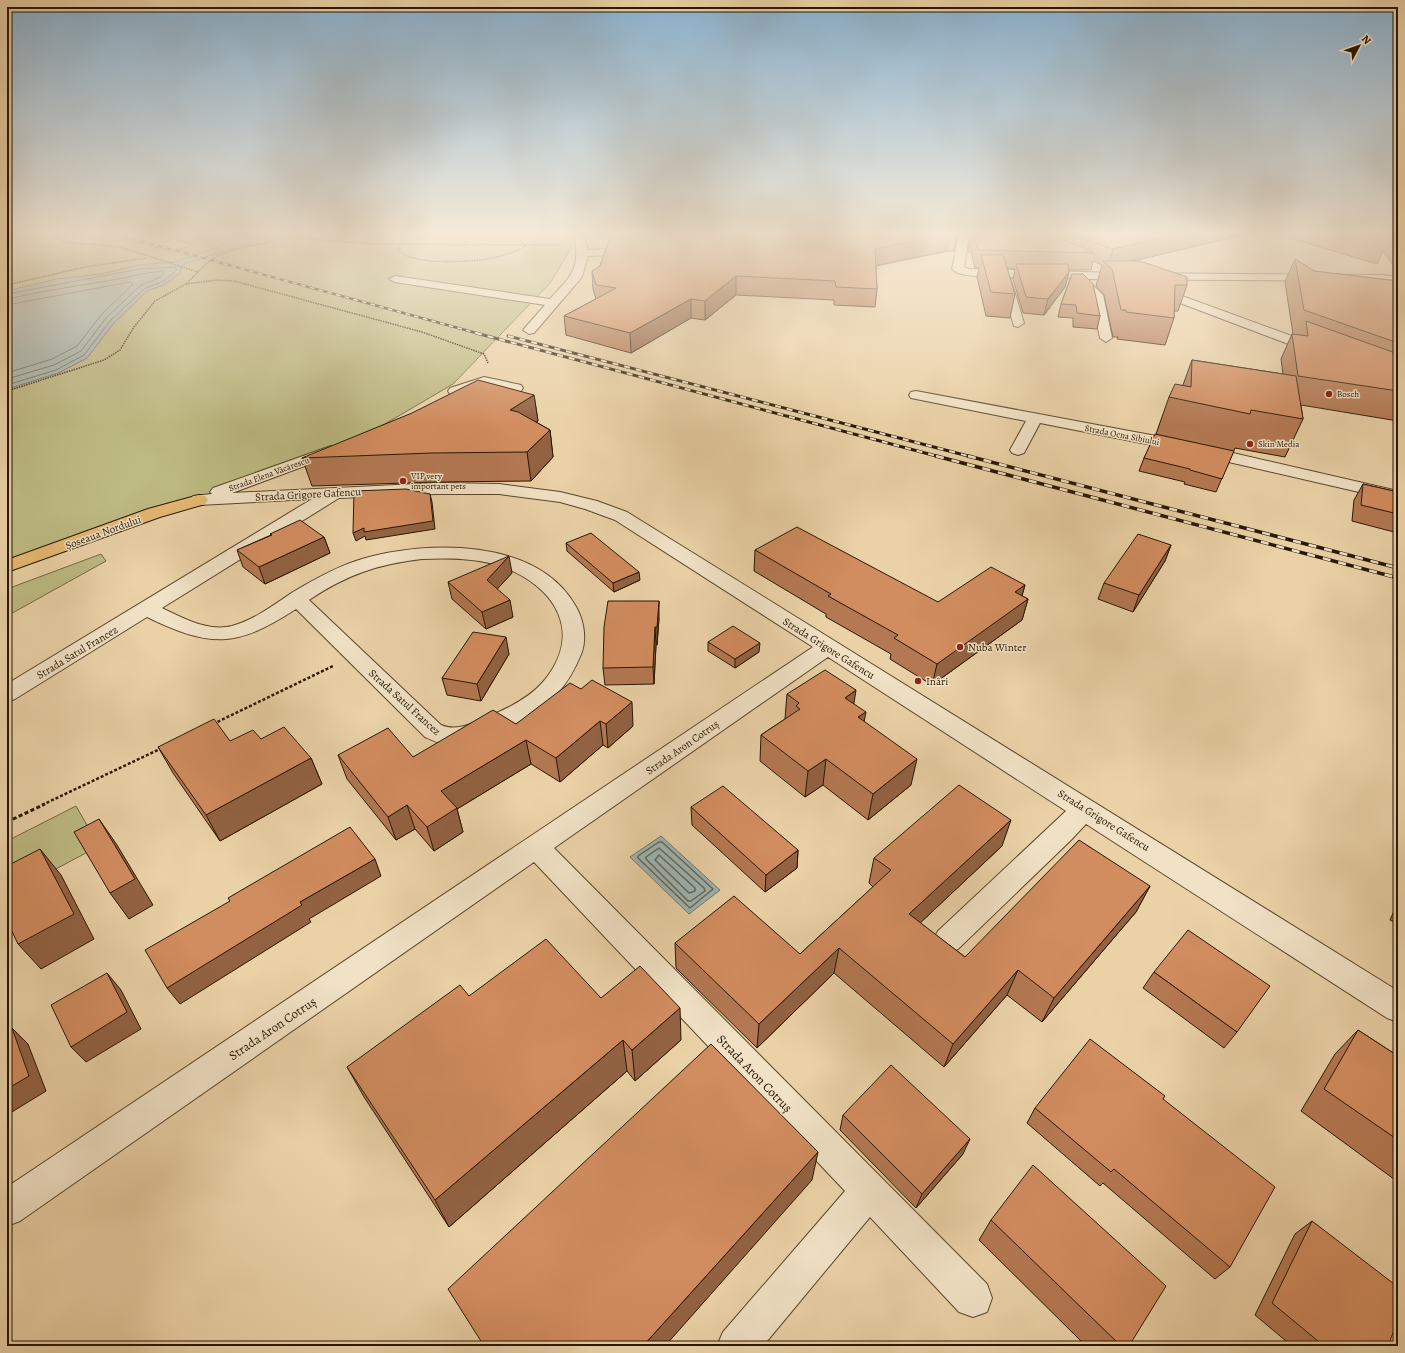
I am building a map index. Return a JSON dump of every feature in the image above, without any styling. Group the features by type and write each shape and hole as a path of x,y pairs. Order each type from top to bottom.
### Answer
{"main road":[{"name":"Șoseaua Nordului","path":"7,566 154,513 199,500"}],"street":[{"path":"522,298 554,303"},
{"path":"529,330 558,298"},
{"path":"1011,298 1018,323"},
{"path":"1098,298 1106,338"},
{"path":"1178,298 1331,355"},
{"path":"442,399 473,384 484,381 516,388"},
{"name":"Strada Ocna Sibiului","path":"916,395 1035,419 1172,444 1398,496"},
{"path":"1018,450 1035,419"},
{"name":"Strada Elena Văcărescu","path":"199,500 342,447"},
{"name":"Strada Grigore Gafencu","path":"199,500 459,487 517,490 554,495 594,504 621,516 1085,808 1398,1008"},
{"name":"Strada Satul Francez","path":"7,694 335,493"},
{"name":"Strada Satul Francez","path":"147,609 201,633 225,634 252,625 276,613 297,599 339,575 371,562 406,556 444,554 476,555 509,563 533,573 553,587 566,606 573,625 574,648 564,669 550,688 529,706 475,731 458,736 443,737 433,731 297,599"},
{"name":"Strada Aron Cotruș","path":"7,1208 537,848 828,647"},
{"path":"948,940 1061,834 1085,808"},
{"name":"Strada Aron Cotruș","path":"537,848 973,1298"},
{"path":"737,1346 869,1190"}],"path":[{"path":"7,391 80,370 109,357 120,350 134,327 155,300 159,298"},
{"path":"297,298 422,332 484,354 489,371 484,381"},
{"path":"206,727 355,656"},
{"path":"7,822 163,748"}],"shaded area":[{"path":"140,298 535,298 453,384 373,431 288,466 7,566 7,389 58,373 87,358 113,324"},
{"path":"101,554 106,561 7,616 7,589"},
{"path":"76,806 99,846 7,895 7,841"}],"water":[{"path":"7,298 140,298 113,324 87,358 58,373 7,389"},
{"path":"661,836 720,890 689,914 630,857"}],"building":[{"path":"597,298 709,298 705,301 691,299 630,333 564,316"},
{"path":"1063,298 1096,298 1100,316 1077,313 1076,305 1061,304"},
{"path":"1118,298 1175,298 1174,318 1126,312 1126,310 1121,310"},
{"path":"1302,298 1398,298 1398,343 1304,310"},
{"path":"1306,321 1398,354 1398,391 1298,376 1292,334 1308,336"},
{"path":"1192,360 1296,376 1303,419 1251,410 1250,414 1169,397 1175,384 1191,387"},
{"path":"478,380 534,395 510,410 518,412 550,430 527,452 431,453 302,458 412,413"},
{"path":"1155,434 1234,451 1222,479 1190,469 1144,458"},
{"path":"1363,484 1398,492 1398,514 1361,505"},
{"path":"406,489 430,494 433,521 364,532 364,528 353,533 354,491"},
{"path":"300,520 324,537 259,567 237,550 272,535 270,534"},
{"path":"797,527 938,602 991,567 1025,585 1015,592 1028,599 937,664 894,638 898,635 828,596 831,594 755,550"},
{"path":"591,533 639,572 613,583 566,543"},
{"path":"1138,534 1171,545 1139,595 1104,583"},
{"path":"509,556 487,580 510,600 482,612 448,582"},
{"path":"608,601 659,601 657,627 655,627 653,667 603,668 604,627"},
{"path":"733,626 760,643 735,659 708,642"},
{"path":"473,632 506,637 477,684 442,678"},
{"path":"825,670 856,690 845,698 866,712 858,717 917,759 873,794 826,759 808,771 761,735 800,709 796,706 799,703 787,694"},
{"path":"592,680 632,702 606,724 600,721 556,758 526,740 441,791 457,808 427,827 407,805 388,817 338,755 388,728 413,757 493,710 516,724 570,683 581,689"},
{"path":"214,719 230,741 253,730 261,739 284,727 311,758 206,815 158,747"},
{"path":"959,785 1011,820 909,914 965,957 1079,840 1150,886 1054,998 1018,970 953,1044 839,948 759,1024 675,943 734,896 800,954 891,870 874,858"},
{"path":"723,786 798,850 766,875 691,807"},
{"path":"99,819 135,879 110,893 74,832"},
{"path":"350,827 375,859 300,902 302,905 167,988 145,950 230,901 228,898"},
{"path":"40,849 74,914 18,944 7,921 7,866"},
{"path":"1188,930 1270,986 1237,1032 1154,972"},
{"path":"546,939 601,998 640,966 680,1008 632,1050 623,1040 435,1200 347,1067 460,985 469,996"},
{"path":"107,973 127,1012 71,1047 51,1005"},
{"path":"12,1028 29,1076 7,1089 7,1030"},
{"path":"1358,1030 1398,1056 1398,1140 1324,1089"},
{"path":"1090,1039 1165,1096 1163,1099 1275,1187 1230,1267 1114,1169 1111,1172 1035,1108"},
{"path":"711,1044 818,1152 643,1346 484,1346 448,1289"},
{"path":"891,1065 970,1139 922,1194 843,1115"},
{"path":"1033,1165 1166,1286 1129,1346 1121,1346 991,1220"},
{"path":"1312,1221 1398,1287 1398,1320 1388,1346 1324,1346 1272,1303"}],"railway":[{"path":"349,298 480,334"},
{"path":"476,333 940,457"},
{"path":"508,336 972,457"},
{"path":"936,456 1398,578"},
{"path":"968,456 1398,568"}],"place":[{"name":"Bosch","path":"1329,394"},
{"name":"Skin Media","path":"1250,444"},
{"name":"VIP very important pets","path":"403,481"},
{"name":"Nuba Winter","path":"960,647"},
{"name":"Inâri","path":"918,681"}]}
